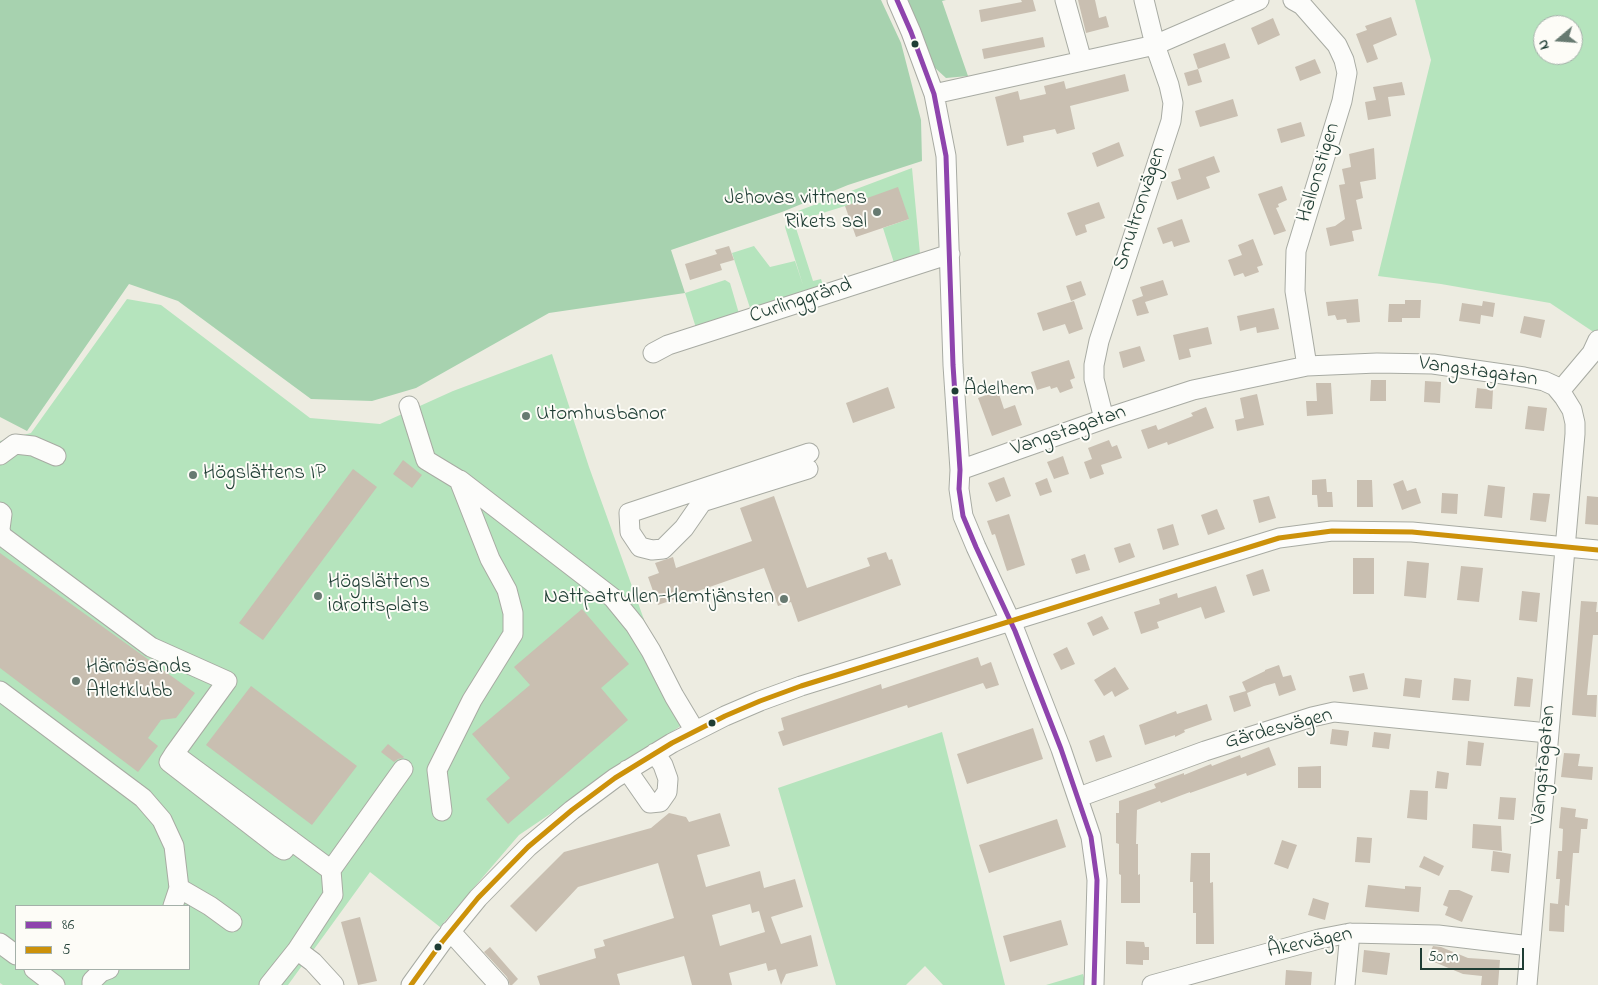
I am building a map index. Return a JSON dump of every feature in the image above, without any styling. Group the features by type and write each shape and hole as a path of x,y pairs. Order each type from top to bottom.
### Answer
{"street":[{"path":"897,0 934,94 946,156 953,366 960,470 959,489 964,516 976,547 1011,621 1079,797 1091,837 1096,880 1094,985"},
{"path":"1065,0 1082,60"},
{"name":"Smultronvägen","path":"1104,419 1094,379 1094,365 1099,341 1171,120 1172,103 1169,85 1144,0"},
{"path":"934,94 1156,45 1226,7 1259,0"},
{"name":"Hallonstigen","path":"1293,0 1302,5 1337,44 1347,73 1342,101 1296,251 1296,291 1307,366"},
{"name":"Curlinggränd","path":"653,353 668,345 950,254"},
{"path":"1560,391 1592,353 1598,340"},
{"name":"Vangstagatan","path":"960,470 1193,390 1307,366 1378,363 1433,364 1544,381 1555,386 1572,410 1575,423 1566,547 1526,985"},
{"path":"409,406 426,460 501,506 546,548 613,598 635,625 695,731"},
{"path":"2,450 15,444 33,446 56,456"},
{"path":"809,461 702,502 684,528 663,549 652,550 640,547 630,532 629,514 809,461"},
{"path":"442,810 437,770 472,700 513,634 513,612 507,590 490,558 459,480"},
{"path":"0,512 2,514 0,529 2,536 150,647 226,681 174,754 331,870"},
{"path":"411,985 450,931 478,898 528,847 572,810 627,770 655,753 695,731 760,701 801,686 1280,538 1332,531 1412,532 1598,550"},
{"path":"0,691 143,798 162,820 174,846 176,897 210,906 232,922"},
{"name":"Gärdesvägen","path":"1079,797 1205,751 1312,717 1334,712 1548,733"},
{"path":"627,770 642,804 660,802 675,792 663,765 655,753"},
{"path":"269,985 297,950 333,895 331,870 403,770"},
{"path":"450,931 499,985"},
{"path":"1345,985 1350,934"},
{"name":"Åkervägen","path":"1152,985 1319,939 1350,934 1438,935 1530,946"},
{"path":"0,943 15,954"},
{"path":"297,950 313,962 334,985"},
{"path":"35,970 55,985"},
{"path":"88,984 101,972 106,970"}],"green space":[{"path":"0,0 881,0 901,43 921,120 922,161 848,185 782,212 671,250 685,293 549,313 416,388 372,401 311,399 178,301 129,284 27,431 0,417"},
{"path":"908,0 946,0 942,1 968,76 946,78 933,66"},
{"path":"1415,0 1598,0 1598,335 1550,303 1441,284 1378,276 1431,60"},
{"path":"912,168 920,254 895,266 883,228 909,219 845,206 794,222 813,281 821,279 824,289 752,314 732,253 754,246 770,267 795,261 803,285 785,227 790,214"},
{"path":"725,280 730,283 740,317 697,331 685,293"},
{"name":"Högslättens idrottsplats","path":"127,299 161,305 310,418 380,424 453,391 552,354 589,467 682,725 519,835 440,927 370,872 288,985 3,985 0,983 0,441 31,433"},
{"path":"942,732 1005,985 943,985 925,966 906,985 836,985 778,788"},
{"path":"1083,974 1086,985 1046,985"}],"building":[{"path":"1021,0 1033,0 1036,11 981,22 979,10 1022,2"},
{"path":"1078,0 1095,0 1099,18 1106,16 1109,27 1086,33"},
{"path":"1391,17 1397,35 1373,45 1378,59 1367,63 1356,34 1367,30 1365,26"},
{"path":"1273,18 1280,35 1258,45 1251,28"},
{"path":"1043,37 1045,47 984,59 982,49"},
{"path":"1225,43 1230,58 1198,69 1193,54"},
{"path":"1315,59 1321,73 1300,81 1295,67"},
{"path":"1198,69 1202,82 1188,86 1184,73"},
{"path":"1125,74 1129,91 1070,106 1075,129 1057,134 1055,129 1023,136 1024,142 1007,146 995,97 1018,91 1020,100 1046,94 1044,86 1064,81 1066,89"},
{"path":"1402,82 1405,95 1388,97 1391,116 1368,120 1365,102 1376,100 1373,87"},
{"path":"1233,99 1238,116 1200,127 1195,111"},
{"path":"1301,122 1305,136 1281,143 1277,129"},
{"path":"1119,142 1124,156 1097,167 1092,153"},
{"path":"1374,148 1376,179 1360,182 1363,198 1356,200 1362,229 1352,231 1354,241 1330,246 1326,228 1335,226 1345,219 1339,185 1345,184 1342,169 1351,167 1349,154"},
{"path":"1214,156 1220,172 1206,177 1210,188 1177,200 1171,182 1181,179 1178,169"},
{"path":"1282,186 1287,200 1278,204 1279,207 1276,208 1286,231 1274,235 1258,194"},
{"name":"Jehovas vittnens Rikets sal","path":"898,187 909,219 856,237 845,206"},
{"path":"1099,202 1105,218 1085,225 1087,232 1076,236 1067,213"},
{"path":"1182,219 1190,242 1174,247 1172,241 1163,244 1157,228"},
{"path":"1253,239 1263,265 1257,267 1259,272 1245,277 1243,273 1234,276 1228,260 1242,255 1238,245"},
{"path":"729,246 734,260 720,264 722,270 690,280 685,264 717,254 715,250"},
{"path":"1163,280 1168,295 1145,302 1149,313 1137,316 1132,300 1143,296 1140,287"},
{"path":"1081,281 1086,295 1071,301 1066,286"},
{"path":"1358,299 1360,322 1347,323 1346,319 1337,320 1335,315 1328,316 1326,302"},
{"path":"1405,300 1421,300 1420,318 1402,318 1402,322 1388,322 1389,304 1405,304"},
{"path":"1074,301 1083,329 1069,334 1065,324 1043,331 1037,313"},
{"path":"1483,301 1495,303 1493,317 1481,315 1480,324 1459,321 1462,303 1482,306"},
{"path":"1274,308 1279,329 1257,333 1256,327 1240,331 1237,316"},
{"path":"1524,316 1545,320 1541,338 1520,333"},
{"path":"1208,327 1212,344 1189,349 1191,357 1179,360 1173,335"},
{"path":"1140,346 1145,361 1123,368 1119,352"},
{"path":"1069,360 1075,378 1070,380 1073,388 1060,393 1057,387 1051,389 1050,386 1037,390 1031,372"},
{"path":"1371,380 1386,380 1386,401 1370,401"},
{"path":"1425,381 1441,382 1440,403 1424,402"},
{"path":"1316,383 1331,383 1333,414 1307,416 1306,401 1317,401"},
{"path":"888,387 895,408 853,423 846,403"},
{"path":"1477,388 1493,390 1492,409 1475,408"},
{"path":"998,391 1004,409 1015,405 1022,425 992,436 978,398"},
{"path":"1257,394 1264,425 1237,431 1235,420 1244,418 1240,398"},
{"path":"1528,406 1547,408 1544,431 1525,429"},
{"path":"1206,407 1214,428 1168,445 1167,442 1148,449 1141,430 1156,425 1158,430 1193,416 1191,413"},
{"path":"1109,440 1112,447 1117,445 1122,458 1101,465 1104,474 1090,479 1084,462 1092,459 1088,448"},
{"path":"1063,456 1069,474 1054,479 1047,462"},
{"path":"403,460 422,475 412,488 393,474"},
{"path":"353,469 377,487 263,640 239,623"},
{"path":"1004,477 1011,496 996,502 988,483"},
{"path":"1047,478 1052,492 1040,496 1035,483"},
{"path":"1326,479 1327,492 1332,492 1333,507 1318,507 1317,495 1312,495 1312,480"},
{"path":"1357,480 1372,480 1373,507 1357,507"},
{"path":"1403,480 1407,491 1416,488 1421,503 1402,510 1393,484"},
{"path":"1488,485 1505,487 1502,518 1484,516"},
{"path":"1442,493 1458,494 1457,514 1441,513"},
{"path":"1533,493 1550,494 1546,522 1530,520"},
{"path":"774,496 807,588 870,566 867,558 886,552 889,560 892,559 901,585 798,622 791,602 778,606 764,568 658,605 648,577 659,573 655,563 673,557 676,568 752,541 740,508"},
{"path":"1269,496 1276,518 1259,523 1253,500"},
{"path":"1587,496 1598,497 1598,525 1585,524"},
{"path":"1217,509 1225,529 1208,535 1201,515"},
{"path":"1009,514 1025,565 1007,571 995,534 992,535 987,521"},
{"path":"1173,524 1179,545 1163,550 1157,529"},
{"path":"1130,543 1135,557 1119,563 1114,548"},
{"path":"0,553 195,693 176,718 161,720 148,738 158,746 138,772 0,668"},
{"path":"1085,554 1090,570 1076,574 1071,559"},
{"path":"1353,558 1374,558 1374,594 1353,594"},
{"path":"1407,561 1429,563 1426,598 1404,596"},
{"path":"1461,566 1483,568 1479,602 1457,600"},
{"path":"1263,569 1270,591 1253,596 1246,575"},
{"path":"1216,586 1225,612 1205,619 1201,607 1157,622 1159,628 1141,634 1134,612 1160,604 1159,599 1177,593 1178,598"},
{"path":"1522,591 1540,593 1537,622 1519,620"},
{"path":"1581,601 1597,602 1598,635 1593,635 1587,695 1597,695 1596,717 1572,715"},
{"path":"582,609 629,664 601,688 628,720 508,824 486,799 510,778 472,734 530,685 514,667"},
{"path":"1102,616 1109,629 1093,636 1087,623"},
{"path":"1067,647 1075,664 1061,670 1053,654"},
{"path":"978,657 981,666 991,662 999,685 986,689 983,683 908,708 907,705 783,746 778,732 784,730 781,718 881,684 882,689"},
{"path":"1279,665 1283,677 1291,675 1296,690 1279,696 1275,683 1264,686 1247,693 1251,706 1234,712 1229,696 1246,691 1242,682"},
{"path":"1115,667 1129,689 1115,697 1112,691 1104,696 1094,680"},
{"path":"1364,673 1368,689 1353,692 1349,676"},
{"path":"1517,677 1533,679 1530,707 1514,706"},
{"path":"1405,678 1422,680 1420,698 1403,696"},
{"path":"1454,678 1471,680 1469,701 1452,700"},
{"path":"251,686 357,766 312,825 206,745"},
{"path":"1207,704 1212,720 1184,730 1185,732 1175,737 1175,735 1145,745 1139,725 1176,711 1177,714"},
{"path":"1033,728 1043,759 967,784 957,754"},
{"path":"1332,729 1349,731 1347,746 1330,744"},
{"path":"1374,732 1391,734 1389,749 1372,747"},
{"path":"1104,735 1112,757 1096,762 1089,741"},
{"path":"1468,741 1484,743 1481,766 1466,765"},
{"path":"388,744 404,757 394,762 381,752"},
{"path":"1269,747 1276,765 1247,776 1246,773 1137,810 1136,844 1138,844 1140,903 1121,903 1119,844 1116,843 1116,813 1119,813 1119,801 1156,788 1154,784 1184,773 1184,775 1240,755 1241,758"},
{"path":"1564,753 1580,754 1578,766 1593,767 1592,780 1561,777"},
{"path":"1321,766 1321,788 1298,788 1298,767"},
{"path":"1437,771 1449,773 1447,789 1435,788"},
{"path":"1410,790 1428,791 1427,820 1407,818"},
{"path":"1500,797 1516,798 1514,820 1498,819"},
{"path":"1561,807 1576,809 1575,817 1588,819 1587,829 1581,829 1579,853 1573,853 1569,906 1565,905 1564,932 1549,931 1550,903 1558,904 1560,879 1556,879 1558,851 1562,851 1563,829 1559,828"},
{"path":"669,813 686,817 689,822 720,813 730,846 697,855 706,887 760,871 764,888 795,879 803,907 771,917 781,944 811,935 818,966 786,974 781,985 776,969 768,971 766,963 729,973 732,985 692,985 684,956 617,974 620,985 540,985 537,976 596,958 594,949 605,946 603,940 674,918 658,863 578,887 536,932 510,906 564,852 651,828","holes":["750,904 752,913 759,911 765,932 720,946 712,915"]},
{"path":"1057,819 1066,847 989,873 979,845"},
{"path":"1473,824 1501,826 1502,851 1472,848"},
{"path":"1357,837 1372,838 1370,863 1355,862"},
{"path":"1282,840 1297,845 1288,869 1274,864"},
{"path":"1493,851 1511,854 1509,873 1491,871"},
{"path":"1191,853 1210,853 1210,883 1213,882 1214,944 1196,944 1193,882 1190,882"},
{"path":"1424,856 1444,866 1439,876 1419,867"},
{"path":"1368,885 1405,889 1405,886 1421,887 1419,912 1365,907"},
{"path":"1449,890 1459,890 1473,896 1462,922 1445,915 1448,907 1443,905"},
{"path":"1313,898 1329,903 1325,920 1308,915"},
{"path":"360,917 377,981 358,985 341,922"},
{"path":"1061,920 1068,945 1010,962 1003,936"},
{"path":"1126,941 1144,942 1145,947 1149,947 1149,960 1143,960 1143,965 1126,964"},
{"path":"1433,946 1441,947 1468,958 1500,960 1498,985 1481,985 1482,976 1463,974 1427,959"},
{"path":"490,947 518,979 512,985 510,985 507,977 484,952"},
{"path":"1364,950 1390,953 1387,975 1362,972"},
{"path":"1286,970 1312,972 1311,985 1285,985"}],"transit line":[{"name":"86","path":"897,0 934,94 946,156 953,365 960,470 959,489 963,516 1015,631 1061,749 1091,837 1097,880 1094,985"},
{"name":"5","path":"411,985 442,942 478,898 528,847 572,810 615,778 672,743 725,716 760,701 801,686 1279,538 1332,531 1412,532 1598,550"}],"place":[{"name":"Jehovas vittnens Rikets sal","path":"877,212"},
{"name":"Ädelhem","path":"955,391"},
{"name":"Utomhusbanor","path":"526,416"},
{"name":"Högslättens IP","path":"193,475"},
{"name":"Högslättens idrottsplats","path":"318,596"},
{"name":"Nattpatrullen-Hemtjänsten","path":"784,599"},
{"name":"Härnösands Atletklubb","path":"76,681"}]}
